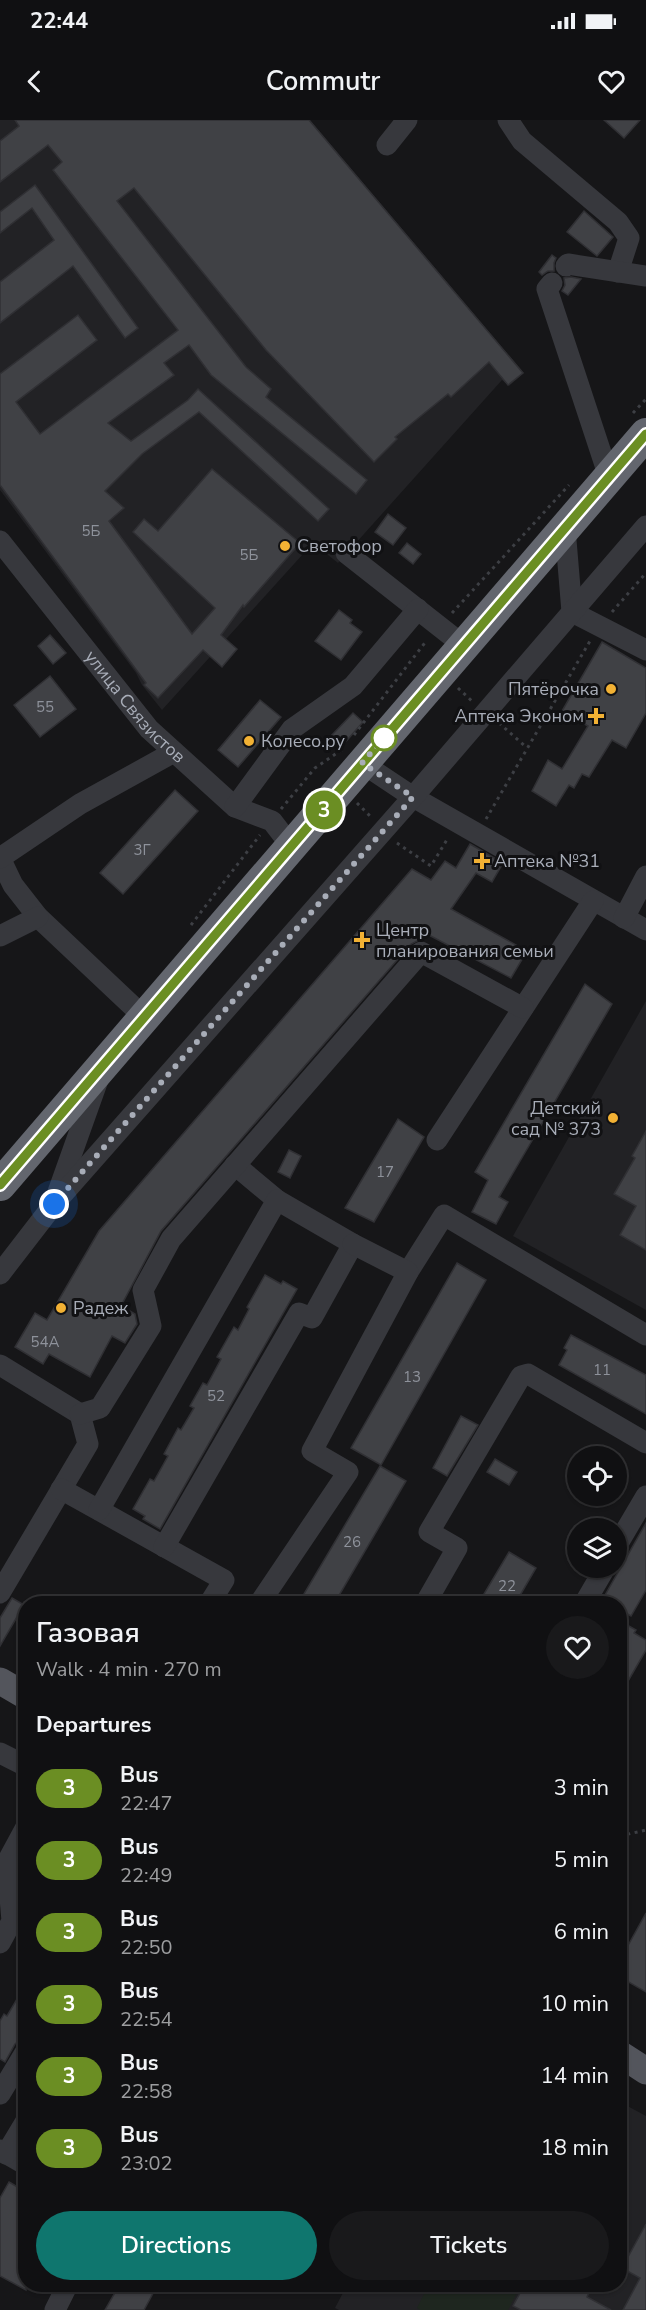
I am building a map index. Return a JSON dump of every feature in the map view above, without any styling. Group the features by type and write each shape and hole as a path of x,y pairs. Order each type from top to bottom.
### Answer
{"highway":[{"path":"0,1185 292,847 353,750 451,636 564,528 609,477 638,425"}],"main road":[{"path":"0,1681 18,1691"},
{"path":"627,2059 646,2071"}],"street":[{"path":"387,145 407,120"},
{"path":"508,120 522,141 618,222 629,238 618,272"},
{"path":"566,266 568,264 646,276"},
{"path":"552,283 547,289 609,477"},
{"path":"0,1274 54,1204 413,797 646,526"},
{"path":"564,528 572,612"},
{"name":"улица Связистов","path":"0,541 149,729 235,807 272,821"},
{"path":"346,553 451,636"},
{"path":"235,807 292,729 353,686 418,609"},
{"path":"572,612 646,650"},
{"path":"353,750 413,797 646,930"},
{"path":"144,1017 38,916 13,885 0,858 80,804 174,752"},
{"path":"272,821 292,847"},
{"path":"624,918 646,876"},
{"path":"437,1140 593,901"},
{"path":"0,936 38,916"},
{"path":"80,1414 100,1408 151,1326 143,1290 171,1239 421,952 523,1008"},
{"path":"54,1204 103,1066"},
{"path":"236,1164 277,1200 353,1244 408,1272"},
{"path":"99,1510 277,1200"},
{"path":"264,1596 348,1472 312,1451 408,1272 444,1215 646,1335"},
{"path":"164,1547 299,1313 312,1318 353,1244"},
{"path":"0,1365 80,1414 88,1444 0,1593"},
{"path":"430,1596 457,1548 429,1532 521,1376 528,1374 646,1443"},
{"path":"62,1489 224,1580 214,1596"},
{"path":"627,1528 646,1496"},
{"path":"589,1596 599,1578"},
{"path":"0,1753 18,1763"},
{"path":"0,1943 12,1921 7,1862 18,1842"},
{"path":"0,2094 18,2064"},
{"path":"18,2132 3,2152 18,2160"},
{"path":"55,2310 64,2292"}],"path":[{"path":"638,425 646,399"},
{"path":"187,930 315,768 353,750 415,654 451,636 576,478"},
{"path":"477,834 600,627 646,573"},
{"path":"627,1834 646,1830"}],"shaded area":[{"path":"0,120 310,120 524,373 509,386 502,380 338,563 313,543 162,710 0,490"},
{"name":"Детский сад № 373","path":"646,1001 646,1310 513,1236"},
{"path":"627,2106 646,2116 646,2310 339,2310 335,2308 343,2292 627,2292"},
{"path":"425,2292 517,2292 508,2310 420,2310 417,2308"}],"building":[{"path":"15,120 309,120 523,373 508,385 489,362 451,397 448,394 395,437 397,439 374,462 266,350 134,188 117,201 246,367 271,389 266,397 367,480 356,494 211,375 189,345 164,363 174,375 108,423 131,441 188,400 198,389 329,509 318,521 199,412 142,454 105,491 124,508 109,521 192,634 215,608 133,532 144,519 158,531 212,469 300,543 244,607 243,605 221,635 237,649 222,667 203,650 158,698 144,685 146,683 0,485 0,374 78,315 97,340 16,402 40,434 178,330 53,170 62,162 48,145 0,182 0,141 19,126"},
{"path":"604,120 640,120 624,138"},
{"path":"35,185 138,328 125,338 73,266 0,323 0,282 54,240 32,208 0,233 0,212"},
{"path":"584,211 613,237 597,256 567,232"},
{"path":"552,255 556,258 554,271 548,271 542,275 539,272"},
{"path":"564,278 581,279 568,295 562,291 565,285"},
{"path":"388,514 406,528 393,545 375,532"},
{"path":"407,543 421,554 413,564 399,553"},
{"path":"339,610 362,632 341,660 315,641"},
{"path":"50,635 66,653 53,664 38,646"},
{"name":"Пятёрочка","path":"602,642 646,668 646,713 626,748 612,740 589,777 582,774 574,788 569,785 556,806 532,791 548,760 562,769 588,726 562,711"},
{"path":"50,676 76,709 40,737 14,705"},
{"path":"260,700 281,717 238,767 218,750"},
{"path":"353,713 363,722 342,746 331,736"},
{"path":"175,790 198,811 123,894 100,873"},
{"path":"470,844 503,863 492,882 476,873 451,909 527,951 511,978 425,933 411,944 161,1231 121,1306 135,1314 137,1324 125,1343 112,1336 90,1377 49,1354 43,1364 15,1347 35,1313 47,1320 99,1231 412,869 431,880 445,861 456,868"},
{"path":"585,984 612,1004 499,1197 508,1202 496,1224 472,1212 488,1180 475,1172"},
{"path":"398,1119 424,1137 374,1222 345,1208"},
{"path":"646,1131 646,1250 620,1235 636,1206 614,1194 635,1158 632,1156"},
{"path":"289,1150 301,1156 290,1178 278,1172"},
{"path":"457,1263 486,1280 381,1465 351,1448"},
{"path":"265,1275 281,1284 283,1281 297,1289 160,1529 143,1519 145,1516 133,1509 150,1479 154,1481 168,1456 164,1454 178,1428 181,1430 194,1408 190,1406 203,1383 207,1385 221,1359 217,1357 234,1327 238,1330 249,1309 247,1307"},
{"path":"571,1335 646,1375 646,1414 559,1365 567,1350 564,1348"},
{"path":"461,1416 478,1425 447,1476 433,1468"},
{"path":"495,1459 517,1472 509,1485 487,1472"},
{"path":"380,1466 406,1481 339,1596 303,1596"},
{"path":"646,1523 646,1590 631,1616 627,1614 627,1596 605,1596 615,1578 627,1578 627,1556"},
{"path":"509,1552 536,1568 520,1596 483,1596"},
{"path":"12,1598 18,1602 18,1615 0,1646 0,1618"},
{"path":"627,1625 636,1630 634,1633 646,1640 646,1650 627,1683"},
{"path":"646,1913 646,1992 627,1981 627,1947"},
{"path":"18,1997 18,2042 5,2062 0,2059 0,2021 4,2014 7,2016"},
{"path":"9,2182 18,2187 18,2286 0,2276 0,2198"},
{"path":"646,2224 646,2310 623,2310 640,2278 627,2271 627,2259"},
{"path":"115,2292 154,2292 144,2310 105,2310"},
{"path":"521,2292 589,2292 587,2297 611,2310 521,2310 513,2306"}],"bus line":[{"name":"3","path":"0,1185 646,434"}],"place":[{"name":"Светофор","path":"285,546"},
{"name":"Пятёрочка","path":"611,689"},
{"name":"Аптека Эконом","path":"596,716"},
{"name":"Колесо.ру","path":"249,741"},
{"name":"Аптека №31","path":"482,861"},
{"name":"Центр планирования семьи","path":"362,940"},
{"name":"Детский сад № 373","path":"613,1118"},
{"name":"Радеж","path":"61,1308"}],"route":[{"path":"54,1204 413,797 362,763 384,738"}]}
